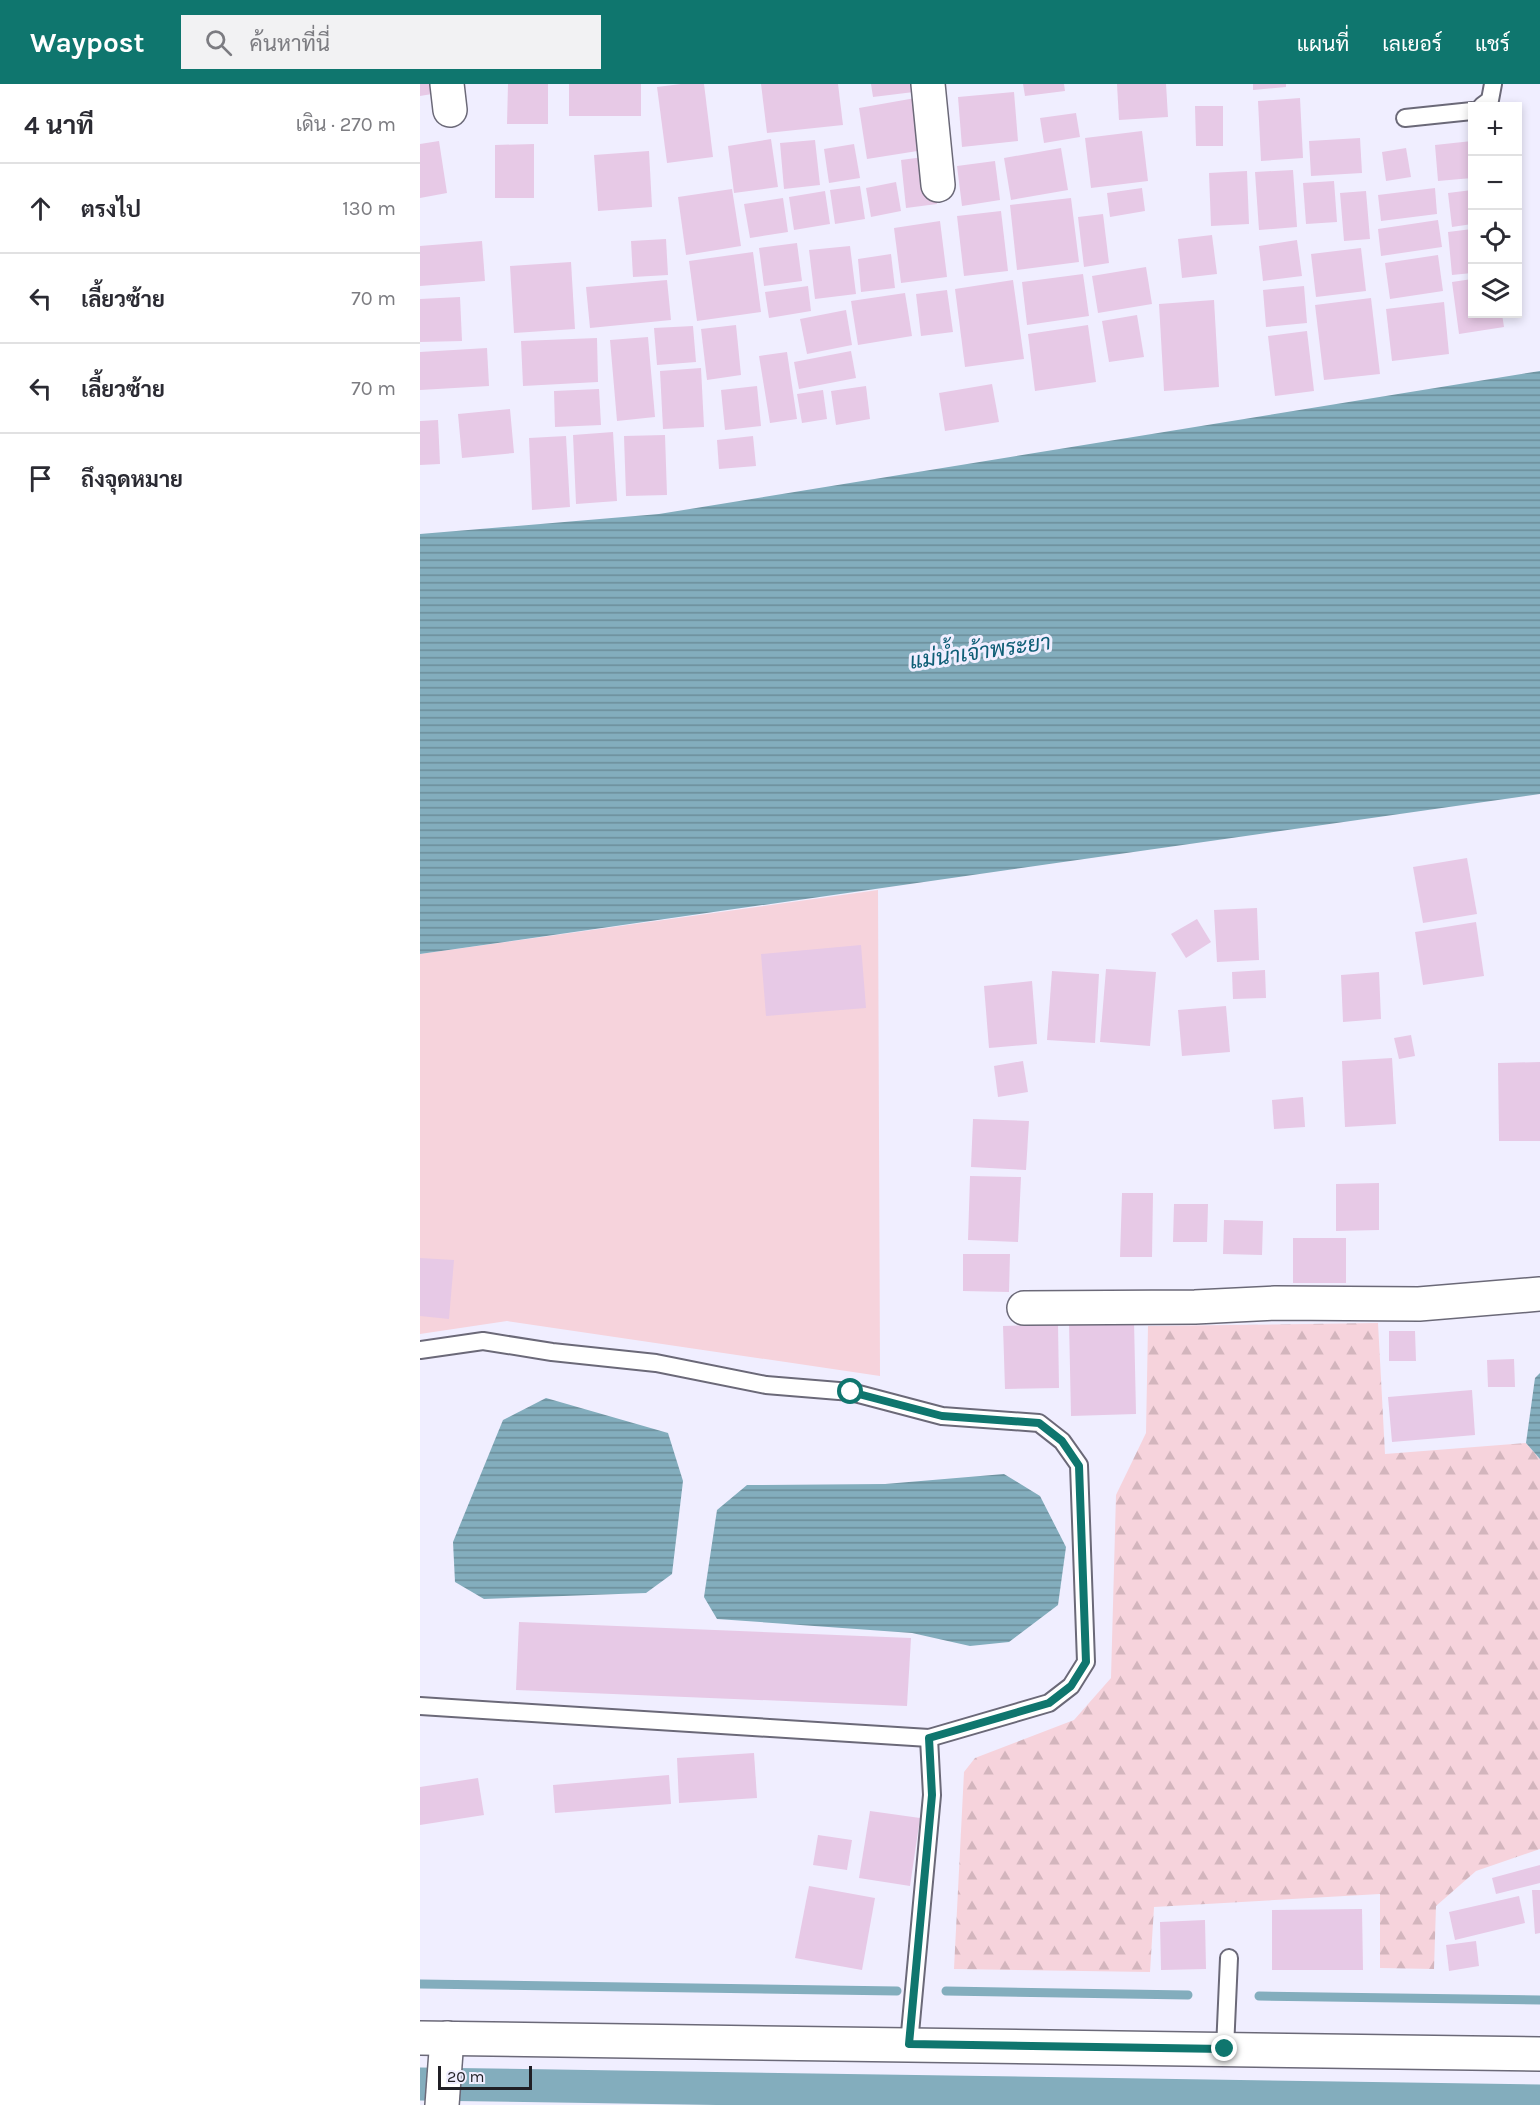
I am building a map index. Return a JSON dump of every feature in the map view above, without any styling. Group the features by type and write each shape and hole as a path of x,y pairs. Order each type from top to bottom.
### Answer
{"main road":[{"path":"928,84 938,185"},
{"path":"1024,1308 1195,1307 1275,1303 1419,1304 1540,1294"},
{"path":"442,2104 437,2046 909,2044 1540,2054"}],"lane":[{"path":"1487,102 1490,100 1493,84"},
{"path":"1405,118 1468,112"},
{"path":"420,1350 483,1341 552,1352 656,1363 766,1385 851,1392 942,1416 1039,1423 1062,1441 1079,1466 1086,1662 1071,1686 1049,1703 929,1738 420,1706"},
{"path":"909,2044 932,1795 929,1738"},
{"path":"1225,2049 1229,1958"}],"green space":[{"path":"878,890 880,1376 507,1321 420,1334 420,954"},
{"path":"1378,1323 1385,1454 1526,1443 1540,1459 1540,1849 1476,1871 1436,1906 1434,1969 1380,1968 1380,1894 1154,1907 1150,1972 954,1969 964,1772 975,1758 1074,1720 1111,1678 1116,1495 1146,1433 1148,1326"}],"water":[{"name":"แม่น้ำเจ้าพระยา","path":"1540,371 1540,794 420,954 420,534 659,514"},
{"path":"1540,1373 1540,1459 1526,1443 1535,1378"},
{"path":"546,1398 668,1433 683,1481 672,1574 646,1593 484,1599 455,1582 453,1542 503,1420"},
{"path":"1004,1474 1040,1496 1066,1547 1058,1605 1009,1642 970,1646 912,1633 717,1619 704,1597 717,1510 747,1485 885,1484"}],"building":[{"path":"420,84 430,84 432,94 420,96"},
{"path":"508,84 548,84 548,124 507,124"},
{"path":"569,84 641,84 641,116 569,116"},
{"path":"704,84 713,157 667,163 657,87"},
{"path":"761,84 838,84 843,125 767,133"},
{"path":"871,84 921,84 922,91 873,97"},
{"path":"1023,84 1064,84 1065,91 1025,96"},
{"path":"1117,84 1166,84 1168,117 1119,120"},
{"path":"1253,84 1286,84 1286,87 1253,90"},
{"path":"1014,92 1018,141 962,147 958,97"},
{"path":"921,97 930,149 867,159 859,108"},
{"path":"1300,98 1303,158 1261,161 1258,101"},
{"path":"1195,106 1223,106 1223,146 1196,146"},
{"path":"1076,113 1080,137 1044,143 1040,118"},
{"path":"1142,131 1148,181 1091,188 1085,138"},
{"path":"1360,138 1362,173 1311,176 1309,141"},
{"path":"771,139 778,187 734,193 728,146"},
{"path":"815,140 820,185 784,189 780,143"},
{"path":"439,141 447,193 420,198 420,144"},
{"path":"1468,141 1468,178 1438,181 1435,145"},
{"path":"534,144 534,198 495,198 495,145"},
{"path":"854,144 860,178 829,183 824,149"},
{"path":"1061,148 1068,190 1011,200 1004,158"},
{"path":"1406,148 1411,177 1386,181 1382,152"},
{"path":"649,151 652,207 598,211 594,155"},
{"path":"931,156 937,204 906,208 901,160"},
{"path":"995,161 1000,200 962,206 957,166"},
{"path":"1293,170 1297,227 1259,230 1255,172"},
{"path":"1247,171 1249,224 1211,226 1209,173"},
{"path":"1334,181 1337,222 1306,224 1303,183"},
{"path":"896,182 901,211 871,217 866,188"},
{"path":"860,186 865,219 835,224 830,190"},
{"path":"1142,188 1145,211 1110,217 1107,193"},
{"path":"1435,188 1437,214 1381,221 1378,195"},
{"path":"732,189 741,246 686,255 678,197"},
{"path":"1468,190 1468,225 1452,227 1448,193"},
{"path":"825,191 830,224 794,230 789,197"},
{"path":"1366,191 1370,239 1344,241 1340,193"},
{"path":"783,198 788,232 750,238 744,204"},
{"path":"1071,198 1079,262 1017,270 1010,205"},
{"path":"1001,211 1008,271 964,276 957,216"},
{"path":"1103,214 1109,263 1084,267 1078,217"},
{"path":"1438,220 1442,247 1381,256 1378,229"},
{"path":"940,221 947,277 901,283 894,228"},
{"path":"1468,230 1468,273 1452,275 1448,232"},
{"path":"1212,235 1217,274 1182,278 1178,239"},
{"path":"666,239 668,275 633,277 631,241"},
{"path":"1297,240 1302,276 1263,281 1259,246"},
{"path":"482,241 485,281 420,286 420,246"},
{"path":"797,243 802,281 764,286 759,248"},
{"path":"850,246 856,294 815,299 809,250"},
{"path":"1361,248 1366,291 1316,297 1311,254"},
{"path":"753,252 761,312 697,321 689,261"},
{"path":"891,254 895,288 861,292 858,259"},
{"path":"1438,255 1443,291 1390,299 1385,263"},
{"path":"571,262 575,329 514,333 510,266"},
{"path":"1146,267 1152,304 1098,313 1092,276"},
{"path":"1083,274 1089,316 1027,325 1022,282"},
{"path":"667,280 671,320 590,328 586,287"},
{"path":"1013,280 1024,359 965,367 955,289"},
{"path":"1468,280 1468,318 1503,318 1504,327 1459,334 1452,282"},
{"path":"808,286 811,311 769,318 765,292"},
{"path":"1304,286 1307,323 1266,327 1263,290"},
{"path":"947,290 953,332 921,336 916,294"},
{"path":"905,293 912,336 858,345 851,301"},
{"path":"460,297 462,341 420,342 420,299"},
{"path":"1371,298 1380,374 1324,380 1315,305"},
{"path":"1214,300 1219,387 1164,391 1159,304"},
{"path":"1444,302 1449,354 1392,361 1386,309"},
{"path":"846,310 852,345 807,354 800,319"},
{"path":"1137,315 1144,357 1109,362 1102,321"},
{"path":"736,325 741,375 707,380 701,329"},
{"path":"1088,325 1096,382 1035,391 1028,334"},
{"path":"693,326 696,362 657,365 654,328"},
{"path":"1307,331 1314,391 1275,396 1268,336"},
{"path":"648,337 655,417 617,421 610,340"},
{"path":"597,338 598,382 523,386 521,341"},
{"path":"487,348 489,386 420,390 420,352"},
{"path":"851,351 856,378 799,389 794,362"},
{"path":"787,352 797,419 770,423 759,356"},
{"path":"701,368 704,427 663,429 660,371"},
{"path":"992,384 999,422 945,431 939,393"},
{"path":"757,386 761,426 725,430 721,390"},
{"path":"866,386 870,419 836,425 831,391"},
{"path":"599,389 601,425 555,427 554,391"},
{"path":"823,390 827,419 802,423 797,394"},
{"path":"510,409 514,453 462,458 458,414"},
{"path":"438,420 440,464 420,465 420,421"},
{"path":"613,432 617,501 576,504 573,435"},
{"path":"665,435 667,495 626,496 624,436"},
{"path":"566,436 570,507 532,510 529,438"},
{"path":"753,436 756,466 719,469 717,440"},
{"path":"1467,858 1477,914 1423,923 1413,867"},
{"path":"1257,908 1259,960 1217,962 1214,910"},
{"path":"1197,919 1211,942 1186,958 1171,934"},
{"path":"1476,922 1484,976 1423,985 1415,932"},
{"path":"861,945 866,1008 766,1016 761,954"},
{"path":"1106,969 1156,972 1150,1046 1100,1042"},
{"path":"1265,970 1266,998 1233,999 1232,972"},
{"path":"1052,971 1099,974 1095,1043 1047,1040"},
{"path":"1379,972 1381,1019 1343,1022 1341,975"},
{"path":"1032,981 1037,1044 989,1048 984,986"},
{"path":"1226,1006 1230,1052 1182,1056 1178,1010"},
{"path":"1411,1035 1415,1056 1399,1059 1394,1038"},
{"path":"1392,1058 1396,1124 1345,1127 1342,1061"},
{"path":"1023,1061 1028,1092 998,1097 994,1066"},
{"path":"1540,1062 1540,1141 1499,1141 1498,1063"},
{"path":"1303,1097 1305,1127 1274,1129 1272,1100"},
{"path":"973,1119 1029,1121 1026,1170 971,1167"},
{"path":"970,1176 1021,1177 1018,1242 968,1240"},
{"path":"1379,1183 1379,1230 1336,1231 1336,1184"},
{"path":"1122,1193 1153,1193 1152,1257 1120,1257"},
{"path":"1174,1204 1208,1204 1207,1242 1173,1242"},
{"path":"1224,1220 1263,1221 1262,1255 1223,1254"},
{"path":"1293,1238 1346,1238 1346,1283 1293,1283"},
{"path":"963,1254 1010,1254 1009,1292 963,1291"},
{"path":"420,1258 454,1260 449,1319 420,1316"},
{"path":"1134,1320 1136,1414 1071,1416 1069,1322"},
{"path":"1058,1324 1059,1388 1005,1389 1003,1326"},
{"path":"1389,1331 1415,1331 1416,1361 1389,1361"},
{"path":"1514,1359 1515,1387 1488,1387 1487,1360"},
{"path":"1472,1390 1475,1435 1392,1442 1388,1397"},
{"path":"519,1622 911,1638 907,1706 516,1690"},
{"path":"754,1753 757,1798 679,1803 677,1758"},
{"path":"669,1775 671,1804 555,1813 553,1785"},
{"path":"478,1778 484,1815 420,1825 420,1787"},
{"path":"870,1811 920,1818 910,1886 859,1878"},
{"path":"818,1835 852,1840 847,1870 813,1865"},
{"path":"1540,1865 1540,1883 1496,1894 1492,1878"},
{"path":"809,1886 875,1898 862,1970 795,1958"},
{"path":"1532,1890 1540,1890 1540,1933 1535,1934"},
{"path":"1519,1896 1525,1923 1455,1940 1449,1912"},
{"path":"1362,1909 1363,1970 1272,1970 1272,1910"},
{"path":"1205,1920 1206,1969 1161,1970 1160,1922"},
{"path":"1476,1941 1479,1966 1449,1971 1446,1945"}],"waterway":[{"path":"420,1984 897,1991"},
{"path":"946,1991 1188,1995"},
{"path":"1259,1996 1540,2000"},
{"path":"420,2084 1540,2101"}],"route":[{"path":"851,1392 942,1416 1039,1423 1062,1441 1079,1466 1086,1662 1071,1686 1049,1703 929,1738 932,1795 909,2044 1225,2049"}]}
